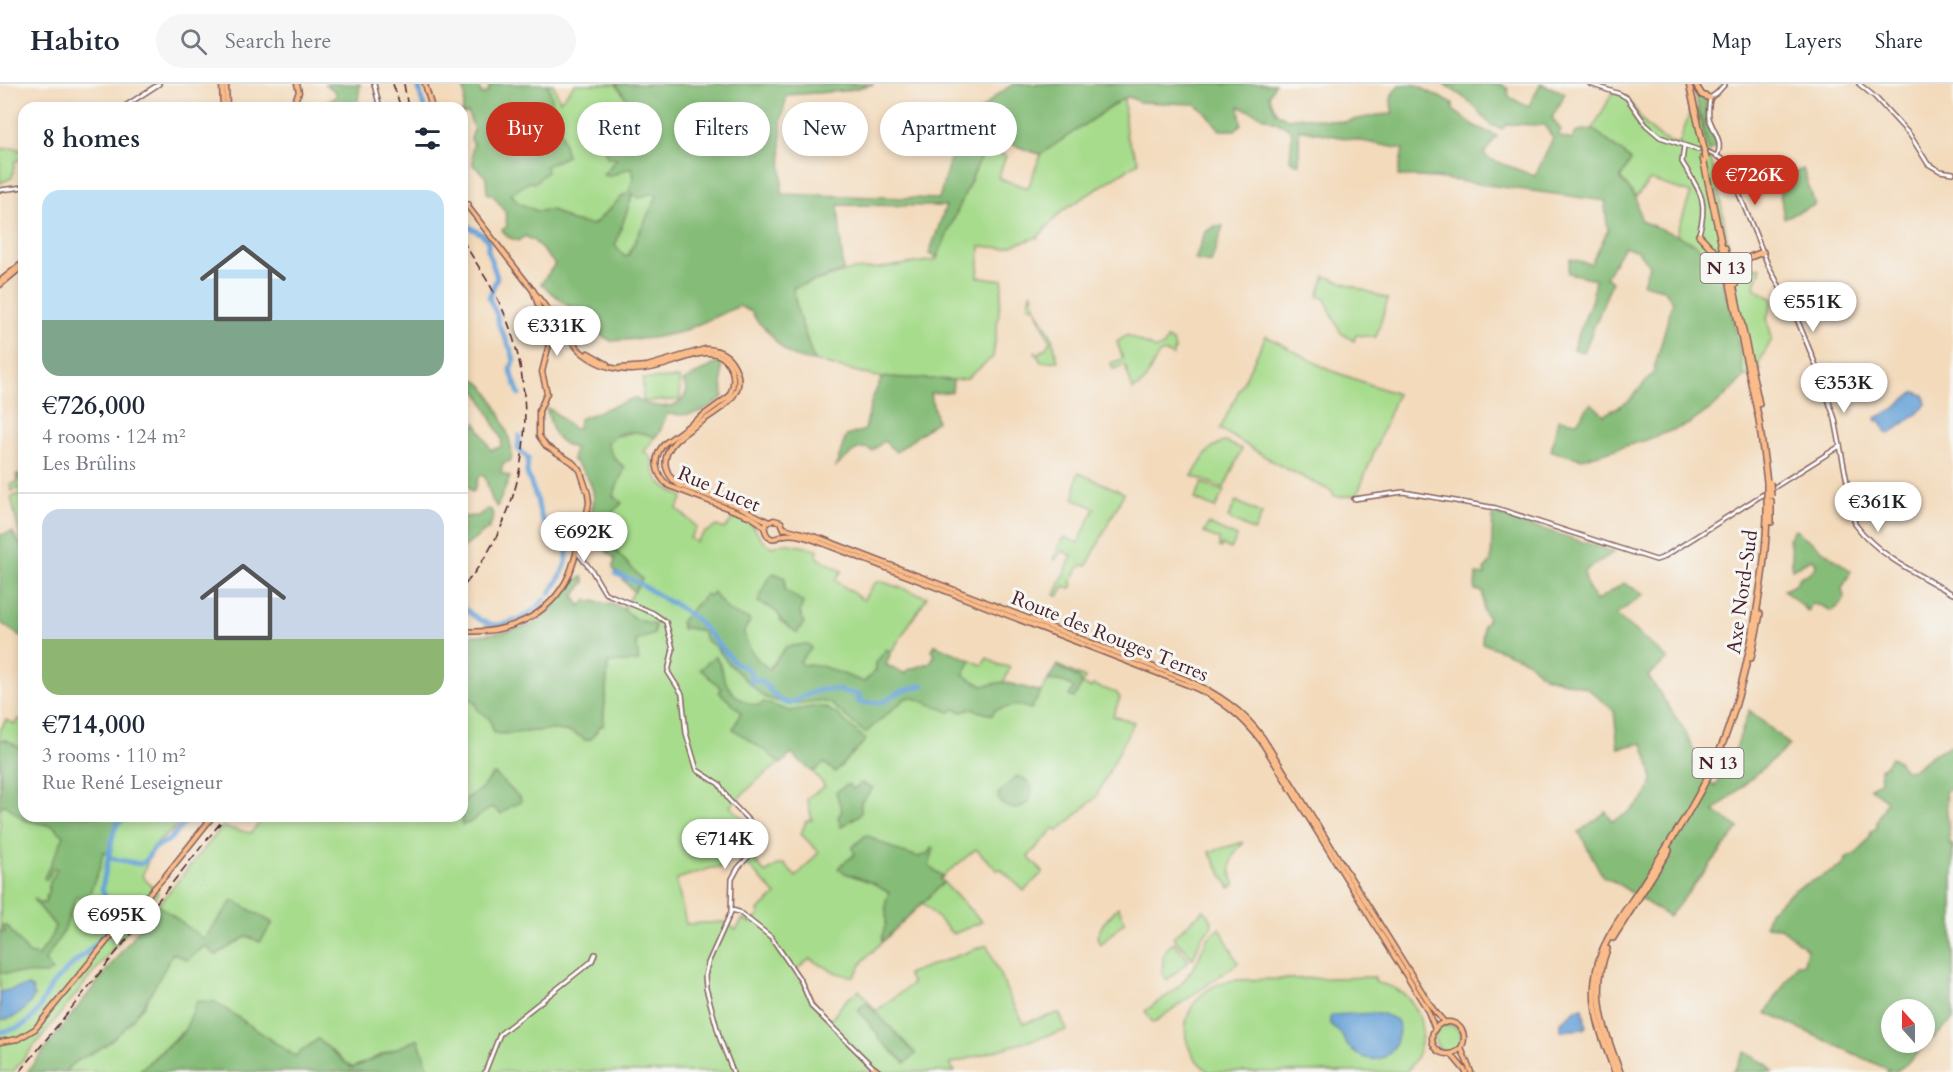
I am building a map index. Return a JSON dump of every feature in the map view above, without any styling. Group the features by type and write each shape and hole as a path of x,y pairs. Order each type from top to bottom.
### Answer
{"highway":[{"name":"Axe Nord-Sud","path":"1618,1072 1595,1013 1596,969 1607,941 1698,796 1720,752 1730,726 1747,664 1763,572 1767,532 1768,482 1759,420 1706,156 1700,146 1688,84"},
{"path":"1695,84 1702,94 1710,98"},
{"path":"1699,235 1724,266 1733,292"},
{"path":"1733,292 1738,265 1745,259 1763,252"}],"main road":[{"path":"224,84 225,102"},
{"path":"294,102 299,92 297,84"},
{"path":"425,84 430,102"},
{"name":"Rue Lucet","path":"468,207 582,349 600,361 623,368 639,367 705,349 714,349 728,357 737,374 738,384 735,394 727,404 672,444 666,458 667,470 671,478 679,485 740,507 769,522"},
{"path":"0,283 18,268"},
{"path":"468,631 499,630 527,620 540,612 568,576 589,503 580,471 572,462 546,446 539,436 539,411 547,393 542,372 550,343 533,289"},
{"name":"Rue Lucet","path":"552,312 583,353 600,364 615,369 629,371 650,369 705,353 714,354 726,360 733,372 734,384 731,392 725,400 665,443 656,457 657,469 662,480 669,486 745,514 765,528"},
{"path":"778,521 784,528 782,535 771,538 766,534 765,528 769,522 778,521"},
{"name":"Route des Rouges Terres","path":"784,528 820,538 1185,679 1230,703 1246,717 1263,738 1432,1009 1445,1023"},
{"name":"Route des Rouges Terres","path":"782,535 790,534 826,544 1193,687 1227,707 1245,721 1261,741 1429,1012 1435,1029"},
{"path":"0,1042 18,1039 35,1029 208,822"},
{"path":"1445,1023 1454,1024 1461,1030 1464,1038 1460,1047 1451,1053 1442,1053 1435,1046 1432,1038 1435,1029 1445,1023"},
{"path":"1460,1047 1471,1072"},
{"path":"1451,1053 1466,1072"},
{"path":"874,1068 879,1072"}],"street":[{"path":"131,102 159,84"},
{"path":"374,84 378,102"},
{"path":"1590,84 1623,96 1657,135 1684,146 1700,146"},
{"path":"1717,155 1720,143 1708,113 1710,98 1725,84"},
{"path":"1859,84 1875,97 1910,135 1928,164 1940,171 1953,173"},
{"path":"1684,146 1682,162 1695,181 1702,200 1703,216 1699,235"},
{"path":"1706,156 1717,155"},
{"path":"1717,155 1728,167 1768,265 1797,319 1817,368 1835,419 1852,519 1860,532 1899,563 1953,594"},
{"path":"0,190 18,188"},
{"path":"1354,499 1403,492 1496,508 1656,560 1840,446"},
{"path":"576,551 592,571 604,593 653,613 666,622 673,654 668,672 682,694 688,743 698,772 719,784 728,799 756,828 760,842 733,876 730,888 732,910 708,963 705,976 720,1040 733,1072"},
{"path":"732,910 739,912 771,937 801,981 812,1007 874,1068"},
{"path":"485,1072 500,1034 592,961 595,954"}],"green space":[{"path":"325,84 360,84 358,102 325,102 336,97 336,92"},
{"path":"463,84 477,84 482,95 488,92 490,84 548,84 553,102 486,102 486,156 565,156 565,148 567,156 546,166 547,172 534,183 529,182 511,194 518,203 537,211 552,210 571,221 593,225 626,193 632,196 615,246 625,257 628,256 657,196 653,193 639,198 629,191 634,177 632,167 610,176 603,175 617,158 607,156 662,156 662,102 629,102 616,84 874,84 845,91 787,95 785,102 782,102 781,120 782,194 939,199 951,156 981,156 937,257 929,254 946,206 838,205 843,271 793,288 798,313 814,361 789,354 758,322 752,312 739,306 681,332 652,338 611,341 592,330 577,313 541,284 555,264 534,241 525,236 518,241 508,237 502,230 507,226 505,211 493,195 487,193 486,177 473,165 472,148 474,145 471,139 474,129 468,113 468,102 464,102"},
{"path":"548,84 553,84 560,101 575,84 616,84 629,102 577,102 577,156 619,156 610,176 632,166 634,177 657,196 628,256 624,257 615,246 632,196 626,193 593,225 571,221 552,210 537,211 518,203 511,193 529,182 531,157 567,156 565,102 553,102"},
{"path":"1013,84 1275,84 1269,96 1276,112 1287,119 1303,117 1344,122 1393,114 1391,99 1393,92 1399,85 1414,84 1453,104 1453,110 1475,126 1497,136 1484,153 1487,158 1535,176 1553,138 1544,125 1508,124 1502,129 1491,125 1470,102 1444,84 1500,84 1508,89 1509,97 1528,107 1541,84 1565,93 1552,118 1561,130 1558,136 1572,140 1577,131 1593,129 1631,160 1620,179 1636,197 1641,221 1690,241 1707,256 1716,270 1729,306 1744,377 1716,405 1689,424 1646,440 1582,459 1551,451 1558,419 1577,422 1591,403 1604,415 1629,401 1653,373 1673,301 1663,289 1643,284 1649,265 1638,251 1624,246 1606,277 1612,282 1584,352 1573,349 1592,299 1595,279 1568,273 1570,259 1591,264 1608,230 1606,201 1436,178 1398,176 1403,149 1299,129 1299,164 1290,160 1292,133 1289,128 1239,106 1241,124 1235,130 1220,130 1195,104 1140,102 1129,97 1124,98 1041,154 1017,146 1017,102 989,102"},
{"path":"1694,90 1707,101 1707,115 1717,144 1716,148 1711,150 1708,149"},
{"path":"1613,92 1627,98 1646,125 1663,139 1679,145 1690,111 1697,109 1717,182 1732,265 1761,268 1754,288 1773,299 1767,318 1772,339 1759,363 1761,371 1744,377 1728,300 1705,253 1695,244 1676,236 1691,193 1650,180 1636,197 1620,178 1631,160 1593,129"},
{"path":"1124,98 1126,135 1139,162 1062,211 1038,237 1004,248 980,246 978,277 1003,280 993,357 966,379 953,380 882,378 814,361 792,288 851,270 936,260 982,156 1006,156 998,178 1028,188 1041,154"},
{"path":"0,149 18,149 18,160 15,161 12,178 0,183"},
{"path":"1803,169 1815,205 1784,218 1778,180"},
{"path":"1216,226 1223,226 1211,263 1195,260 1205,232"},
{"path":"1325,276 1388,299 1376,337 1356,335 1354,341 1341,333 1325,299 1318,296"},
{"path":"1031,293 1036,309 1051,336 1058,361 1041,362 1035,352 1039,353 1046,348 1050,341 1035,307 1029,306"},
{"path":"1127,335 1156,349 1164,346 1167,339 1173,342 1175,349 1173,356 1165,352 1159,354 1144,382 1133,390 1125,365 1113,369 1111,363 1123,359 1117,342"},
{"path":"1266,336 1329,370 1397,394 1357,495 1339,497 1333,495 1333,492 1279,465 1220,429"},
{"path":"721,361 723,397 697,413 667,414 655,437 630,432 618,435 607,443 613,457 625,467 613,496 622,503 597,528 597,531 642,579 634,592 613,568 615,559 585,531 594,501 591,484 572,459 575,449 561,441 554,433 546,408 553,411 574,429 578,428 579,419 634,398 651,405 671,406 682,400 687,391 683,381"},
{"path":"468,375 480,383 489,394 504,423 512,453 511,460 503,464 501,473 510,477 497,507 492,500 485,477 481,475 478,478 474,491 472,492 468,487 468,435 476,423 491,450 501,447 502,440 479,394 468,384"},
{"path":"679,378 680,400 643,401 643,379"},
{"path":"882,378 953,380 952,392 930,393 937,421 896,452 884,441 872,451 867,448 857,449 836,466 846,436 865,430 872,399"},
{"path":"639,431 655,437 644,452 652,458 657,478 683,497 677,509 697,527 690,538 696,542 704,533 717,526 724,529 734,518 742,519 748,521 763,540 773,547 783,543 818,549 817,557 842,571 835,580 863,600 875,583 880,581 927,597 886,660 886,665 906,674 907,670 930,663 935,655 932,650 935,645 982,665 987,658 999,665 1010,667 1004,682 1041,692 1057,665 1085,678 1082,684 1117,693 1120,698 1113,716 1134,722 1096,797 1058,831 1054,828 1028,857 1043,872 1024,891 1001,869 997,870 976,849 940,879 982,922 953,934 922,902 864,960 854,977 837,973 810,959 796,970 819,1009 831,1020 844,1002 859,990 876,1011 912,984 907,974 987,945 1010,998 1024,1023 1059,1013 1067,1030 950,1064 955,1072 428,1072 418,1039 352,1068 318,1039 295,1056 215,1002 138,1072 65,1072 72,1062 104,1046 144,1006 173,952 205,946 216,955 247,936 260,942 272,923 204,940 158,905 222,827 251,833 260,822 468,822 468,699 473,701 490,719 494,733 553,730 575,734 585,740 591,739 600,726 603,726 608,663 655,625 635,619 623,609 642,579 596,528 613,496 619,464 610,452 607,443 612,437","holes":["792,754 825,786 807,798 812,820 806,821 801,834 819,852 796,877 784,864 765,873 753,858 745,862 776,895 758,911 760,914 751,923 743,919 736,930 725,922 686,924 677,879 711,868 723,867 730,844 749,824 730,806 760,778"]},
{"path":"1226,442 1242,449 1224,488 1192,476 1214,446"},
{"path":"1079,473 1124,493 1087,566 1079,567 1071,582 1073,584 1071,588 1064,586 1058,596 1055,595 1072,556 1062,550 1055,560 1053,559 1062,539 1066,538 1078,543 1095,508 1074,499"},
{"path":"18,483 18,488 11,491 10,484"},
{"path":"1202,483 1224,491 1215,508 1195,499"},
{"path":"18,495 18,527 11,497"},
{"path":"1236,501 1262,514 1254,531 1228,518"},
{"path":"487,509 491,510 494,516 489,528 468,544 468,517 478,516"},
{"path":"1493,513 1614,552 1584,572 1588,588 1596,601 1624,583 1644,594 1616,615 1668,659 1648,676 1683,728 1696,754 1693,764 1715,787 1736,748 1749,710 1790,745 1714,811 1739,828 1669,917 1615,882 1603,877 1579,832 1606,812 1612,821 1618,818 1644,798 1649,791 1652,777 1643,743 1618,748 1614,711 1587,688 1544,676 1527,661 1482,643 1483,626 1488,619 1483,610 1483,592 1475,590 1476,574 1485,575 1484,570 1491,562"},
{"path":"1208,524 1237,537 1231,549 1222,545 1221,548 1219,547 1219,539 1204,533"},
{"path":"1794,529 1851,571 1842,589 1844,598 1840,605 1831,611 1812,604 1808,611 1784,590 1795,585 1801,576 1809,574 1816,566 1815,561 1811,559 1792,569 1792,554 1788,539"},
{"path":"12,532 18,541 18,635 0,622 0,535"},
{"path":"774,573 785,578 785,590 803,602 800,612 804,623 797,633 781,621 775,611 758,602 767,580"},
{"path":"583,577 585,582 574,596 580,606 587,600 615,605 635,619 655,625 654,634 636,641 639,661 608,663 603,726 600,726 591,739 585,740 576,734 553,730 494,733 490,719 477,709 476,703 468,699 469,636 509,631 538,621 550,611 571,583"},
{"path":"713,592 728,609 749,619 744,631 749,648 769,669 786,647 805,644 810,645 811,649 800,661 803,665 819,665 864,682 876,670 876,663 886,649 891,652 886,665 906,674 907,670 930,663 935,655 932,650 935,645 971,660 963,675 983,686 1003,682 1041,692 1031,709 1018,705 995,710 992,715 971,709 962,712 955,709 950,712 912,697 906,698 865,733 830,703 816,701 789,705 764,697 729,664 717,648 706,640 702,631 682,629 681,621 706,594 709,596"},
{"path":"715,656 730,689 743,701 760,705 764,702 790,711 816,706 826,708 837,714 866,740 835,772 824,763 813,772 791,754 781,764 733,729 741,712 719,692 722,689 700,669"},
{"path":"1057,666 1079,678 1082,684 1074,698 1069,696 1074,688 1071,686 1062,682 1048,681"},
{"path":"18,719 18,822 174,822 177,826 154,846 142,876 158,893 13,1072 0,1072 0,730 6,720 15,724"},
{"path":"0,740 7,740 18,747 18,815 6,805 1,806 0,810"},
{"path":"1953,745 1953,789 1945,791 1950,845 1953,845 1953,1020 1935,1037 1935,999 1881,999 1881,1053 1918,1053 1895,1072 1887,1072 1889,1070 1766,1013 1797,964 1804,964 1807,949 1780,927 1765,926 1769,911 1796,889 1841,867 1847,858 1856,854 1866,843 1871,831 1877,828 1877,821 1887,801 1870,788 1881,780 1880,769 1891,757 1897,760 1905,770 1914,769 1932,755"},
{"path":"493,774 496,775 521,799 520,803 511,806 501,814 492,807 469,823 462,825 462,822 468,822 468,798 482,788"},
{"path":"1017,776 1029,783 1032,792 1028,801 1017,809 1004,805 998,794"},
{"path":"861,783 873,788 861,802 861,813 841,827 838,817 842,811 836,792 848,784 853,789"},
{"path":"34,822 120,822 114,831 110,853 103,852 100,867 87,900 76,896 64,931 45,960 52,971 47,974 0,973 0,931 5,932 2,926 7,926 29,954 38,956 50,940 55,926 34,900 45,903 50,883 57,869 54,867 47,880 44,878 64,836 53,826"},
{"path":"866,835 896,850 919,857 934,848 929,867 943,876 940,879 944,882 882,942 886,901 889,893 873,883 845,873 838,868 855,854 852,848"},
{"path":"1244,842 1233,857 1231,873 1235,885 1230,888 1209,852"},
{"path":"233,900 273,923 260,942 247,936 216,955 205,946 187,960 173,953 144,1004 116,1037 73,1063 65,1072 27,1072 158,905 204,939"},
{"path":"1118,907 1125,921 1100,945 1097,936 1103,924"},
{"path":"1204,910 1212,921 1211,927 1201,938 1193,959 1173,937"},
{"path":"1220,928 1238,963 1153,1023 1145,1011 1182,983 1196,964 1207,939"},
{"path":"1174,942 1189,961 1167,980 1162,974 1164,952"},
{"path":"1375,977 1375,982 1392,987 1405,995 1419,1015 1421,1039 1419,1051 1406,1072 1209,1072 1198,1063 1191,1052 1186,1028 1188,1016 1202,994 1214,986 1237,980"},
{"path":"197,1001 215,1002 295,1056 318,1039 352,1068 418,1039 429,1070 428,1072 138,1072 184,1032"},
{"path":"866,1002 916,1054 905,1063 877,1037 879,1036 858,1010"},
{"path":"1448,1025 1457,1029 1461,1038 1457,1047 1448,1051 1439,1047 1435,1038 1439,1029"},
{"path":"1745,1052 1768,1065 1773,1072 1733,1072"}],"water":[{"path":"1916,392 1924,395 1926,404 1918,413 1889,434 1886,433 1881,421 1877,421 1876,418 1894,409"},
{"path":"27,986 32,988 34,996 28,1006 16,1016 0,1020 0,992"},
{"path":"1583,1008 1586,1027 1561,1031 1561,1022 1577,1009"},
{"path":"1380,1013 1397,1020 1399,1030 1394,1047 1389,1053 1377,1059 1364,1057 1352,1050 1341,1034 1330,1025 1332,1015"}],"waterway":[{"path":"418,84 422,102"},
{"path":"468,226 488,240 488,251 497,277 489,298 511,350 514,361 510,369 519,394"},
{"path":"519,436 518,449 528,458 527,473 536,497"},
{"path":"537,500 543,520 559,534 567,549 562,572 550,593"},
{"path":"616,574 637,582 696,619 734,662 751,673 751,681 761,681 785,703 790,704 810,693 824,689 859,695 857,700 861,703 883,702 897,693 923,685"},
{"path":"468,612 490,624 505,624 521,618 545,599"},
{"path":"0,1032 19,1027 30,1020 38,1011 52,985 96,944 117,917 117,912 106,900 102,888 114,831 120,822"},
{"path":"110,858 140,864 145,862 153,849 169,840 186,822"}],"railway":[{"path":"393,84 399,102"},
{"path":"404,84 407,102"},
{"path":"468,249 505,315 516,350 523,386 525,422 522,458 514,493 501,526 484,558 468,580"},
{"path":"20,1072 221,822"}]}
